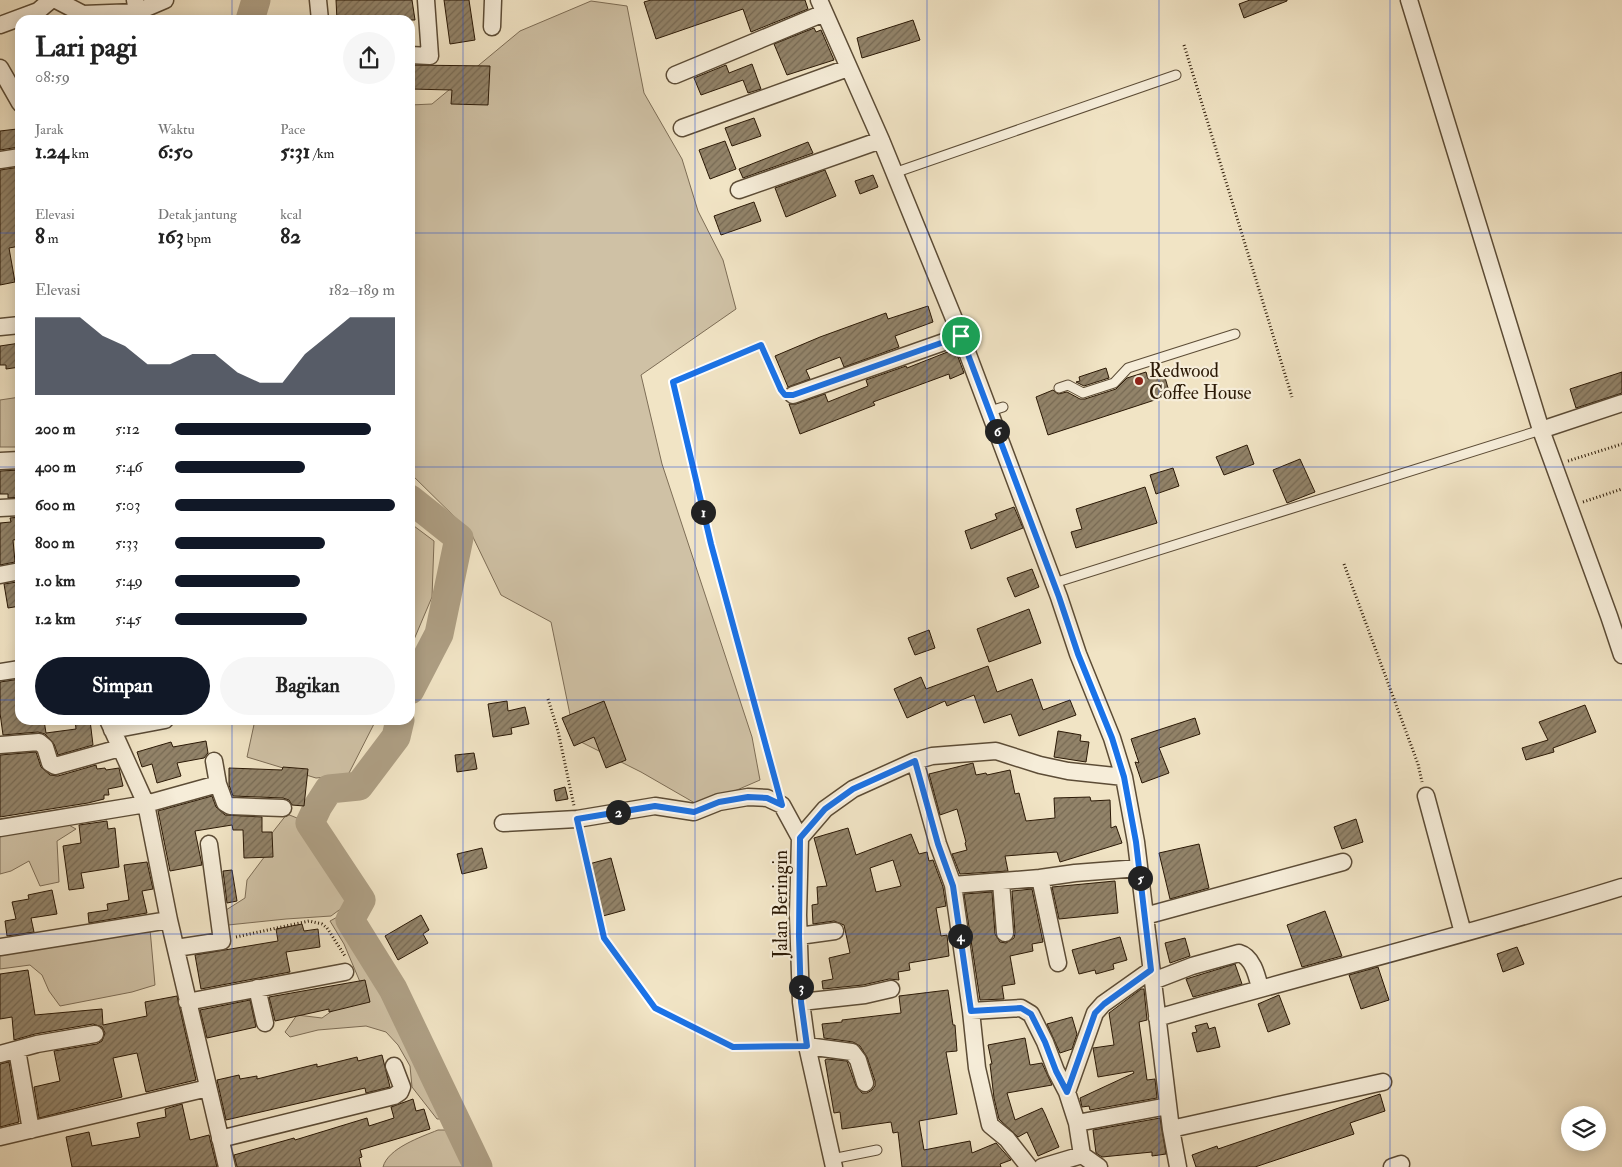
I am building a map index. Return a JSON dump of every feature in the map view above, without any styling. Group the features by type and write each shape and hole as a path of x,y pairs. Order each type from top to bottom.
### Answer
{"street":[{"path":"26,15 38,11 51,0"},
{"path":"56,0 82,15"},
{"path":"94,15 165,0"},
{"path":"318,0 320,15"},
{"path":"415,55 430,56 426,0"},
{"path":"492,27 493,0"},
{"path":"1409,0 1534,433 1553,466 1622,655"},
{"path":"675,75 821,6 881,140 961,336 996,409 1078,654 1112,738 1124,777 1139,868 1168,1106 1178,1167"},
{"path":"0,24 15,19"},
{"path":"0,68 15,94"},
{"path":"682,128 848,68"},
{"path":"739,190 881,140"},
{"path":"0,160 15,157"},
{"path":"0,327 15,326"},
{"path":"793,395 961,336"},
{"path":"1534,433 1622,403"},
{"path":"0,461 15,460"},
{"path":"0,508 15,507"},
{"path":"0,574 15,572"},
{"path":"0,672 15,669"},
{"path":"110,725 146,804 187,1002 227,1167"},
{"path":"0,745 39,742 45,747 48,761 52,766 120,748"},
{"name":"Jalan Beringin","path":"833,1163 807,1046 801,1002 799,936 800,838 825,809 853,789 915,761 932,756 996,751 1040,765 1068,771 1124,777"},
{"path":"214,761 218,784 226,803 230,806 283,808"},
{"path":"915,761 938,844 953,886 978,1068 990,1125 1007,1139 1029,1167"},
{"path":"0,828 146,804 218,784"},
{"path":"1426,796 1463,933"},
{"path":"503,823 577,819 655,806 694,812 719,802 748,797 767,798 782,805 800,838"},
{"path":"176,948 222,941 209,844"},
{"path":"1145,916 1343,862"},
{"path":"953,886 1139,868"},
{"path":"1040,878 1058,962"},
{"path":"1001,882 1005,933"},
{"path":"1157,1018 1558,907 1622,887"},
{"path":"0,947 169,920"},
{"path":"799,936 834,931"},
{"path":"1067,1092 1095,1013 1104,1004 1152,975 1239,953 1247,957 1256,973 1260,988"},
{"path":"187,1002 345,972"},
{"path":"256,988 265,1023"},
{"path":"801,1002 865,995 890,989"},
{"path":"971,1011 1021,1008 1031,1014 1067,1092 1077,1124 1082,1155 1099,1167"},
{"path":"0,1054 37,1044 95,1034"},
{"path":"807,1046 852,1052 858,1060 865,1083"},
{"path":"17,1050 31,1130"},
{"path":"220,1138 394,1096 400,1092 402,1087 394,1066"},
{"path":"1171,1129 1383,1082"},
{"path":"0,1138 208,1088"},
{"path":"1077,1124 1168,1106"},
{"path":"1042,1167 1082,1155"}],"lane":[{"path":"894,173 1176,75"},
{"path":"1059,388 1068,385 1083,393 1114,383 1128,368 1235,334"},
{"path":"1054,583 1534,433"},
{"path":"833,1163 877,1150"}],"path":[{"path":"1184,45 1292,396"},
{"path":"782,805 711,544 673,382 761,345 781,390 785,395 793,395"},
{"path":"1553,466 1622,444"},
{"path":"1568,506 1622,489"},
{"path":"1344,564 1418,764 1426,796"},
{"path":"548,699 558,732 604,938 655,1008 733,1047 807,1046"},
{"path":"249,934 309,921 322,924 330,931 346,958 349,967 345,972"}],"shaded area":[{"path":"591,1 627,6 644,93 682,159 698,211 723,260 736,309 641,375 662,464 752,737 760,780 700,806 641,772 575,739 551,622 501,595 471,533 415,478 415,105 432,104 520,31"},
{"path":"15,398 15,447 0,447 0,400"},
{"path":"415,527 434,541 432,597 415,637"},
{"path":"254,725 373,725 348,775 316,778 247,757"},
{"path":"287,814 297,818 313,844 330,866 350,902 331,916 228,925 226,910 245,898 247,880 265,856 272,833"},
{"path":"65,823 76,829 57,841 59,882 40,886 29,861 11,871 0,874 0,836 42,830"},
{"path":"341,915 385,989 447,1119 437,1119 412,1087 410,1066 398,1045 386,1032 366,1026 318,1030 290,1037 285,1032 297,1015 322,1018 363,989 344,944 330,921"},
{"path":"150,929 155,985 132,992 60,1006 49,991 42,975 30,965 0,969 0,950"},
{"path":"438,1130 450,1130 464,1152 470,1167 383,1167 391,1154 398,1149"}],"building":[{"path":"336,0 412,0 414,15 337,15"},
{"path":"444,0 469,0 475,40 450,44"},
{"path":"651,0 805,0 808,9 751,32 743,9 656,39 644,2"},
{"path":"1250,0 1287,1 1244,18 1239,4"},
{"path":"913,20 920,40 862,58 857,38"},
{"path":"814,28 816,32 821,30 834,60 787,75 774,44"},
{"path":"752,64 761,89 748,93 743,80 701,95 694,78 726,65 729,73"},
{"path":"415,65 490,66 488,105 451,104 452,90 415,89"},
{"path":"754,118 761,136 732,146 725,128"},
{"path":"15,129 15,148 0,150 0,131"},
{"path":"725,141 736,169 710,179 699,150"},
{"path":"808,142 813,153 743,178 739,169"},
{"path":"15,168 15,247 9,248 15,282 0,285 0,170"},
{"path":"825,170 836,196 786,217 775,188"},
{"path":"873,175 878,187 860,194 855,181"},
{"path":"754,202 761,221 721,235 714,216"},
{"path":"928,306 933,322 895,336 899,347 844,367 840,357 806,370 810,379 788,387 775,356 886,313 888,319"},
{"path":"15,344 15,368 6,369 6,365 0,365 0,346"},
{"path":"955,349 964,373 950,379 949,374 873,402 875,405 800,434 789,404 796,404 825,394 828,402 868,386 866,380 906,366 907,368"},
{"path":"1106,368 1109,378 1084,386 1076,382 1080,381 1079,377"},
{"path":"1146,372 1148,379 1164,374 1170,395 1048,435 1036,397 1053,390 1058,394 1067,392 1080,399 1085,399 1116,389 1127,378"},
{"path":"1622,372 1622,393 1576,408 1570,389"},
{"path":"1247,445 1254,464 1224,475 1216,457"},
{"path":"1300,459 1315,492 1287,503 1273,470"},
{"path":"1173,468 1179,486 1156,494 1150,475"},
{"path":"15,470 15,497 8,498 8,494 0,494 0,471"},
{"path":"1145,487 1157,523 1076,548 1071,532 1082,529 1076,509"},
{"path":"1014,507 1023,528 971,549 965,531 997,519 995,514"},
{"path":"10,518 15,518 15,540 13,540 15,562 0,565 0,523 11,522"},
{"path":"1032,569 1039,587 1015,597 1007,578"},
{"path":"15,582 15,607 8,608 4,584"},
{"path":"1029,609 1041,643 989,662 977,629"},
{"path":"929,630 935,648 915,655 908,638"},
{"path":"988,666 997,692 1032,679 1043,710 1070,700 1076,715 1019,736 1011,714 984,723 974,695 947,706 945,701 907,718 894,689 921,677 926,689"},
{"path":"15,680 15,725 45,725 46,733 76,729 76,725 91,725 93,745 58,755 54,744 45,734 38,732 3,735 0,713 0,682"},
{"path":"507,701 508,711 525,707 529,724 511,728 512,734 493,737 488,704"},
{"path":"604,701 626,760 606,768 594,737 574,746 562,718"},
{"path":"1585,705 1596,732 1553,748 1554,752 1526,760 1522,748 1548,740 1539,722"},
{"path":"1195,718 1200,734 1159,748 1169,773 1142,783 1135,762 1139,763 1131,739"},
{"path":"1058,731 1081,735 1080,741 1089,742 1086,762 1054,757"},
{"path":"206,741 208,753 204,758 177,763 181,776 157,783 152,764 142,767 137,752 171,742 173,747"},
{"path":"36,752 41,767 50,775 58,776 96,765 97,769 119,768 123,786 108,789 109,795 104,795 104,799 0,817 0,755"},
{"path":"474,753 477,769 457,772 455,755"},
{"path":"973,763 976,775 986,773 987,775 1010,770 1015,794 1019,793 1026,821 1055,818 1054,798 1090,797 1091,801 1110,800 1111,828 1116,826 1122,843 1060,862 1057,852 1005,856 1008,871 960,874 952,854 967,850 957,809 940,815 929,774"},
{"path":"283,767 308,769 304,806 292,805 289,800 283,798 233,796 229,785 229,768 282,770"},
{"path":"565,787 568,799 556,801 554,790"},
{"path":"212,796 216,807 225,815 262,817 262,832 272,832 273,857 244,858 243,830 233,830 232,825 195,831 202,865 170,871 158,811"},
{"path":"1356,819 1363,842 1342,849 1334,827"},
{"path":"107,821 108,829 115,828 119,867 81,873 84,888 69,890 63,846 81,843 79,825"},
{"path":"848,828 856,855 911,834 919,854 927,852 929,861 933,860 943,887 946,906 936,908 941,936 947,935 949,956 909,963 910,970 898,972 899,980 889,979 863,985 823,989 822,981 833,979 829,958 850,953 844,925 834,921 813,924 812,905 818,904 817,887 827,886 814,838","holes":["893,860 901,886 876,892 870,868"]},
{"path":"1199,844 1209,888 1170,899 1159,853"},
{"path":"482,848 487,868 462,874 457,854"},
{"path":"611,858 625,910 603,916 589,864"},
{"path":"147,862 153,889 142,891 147,913 89,923 88,913 108,910 107,904 129,900 124,865"},
{"path":"232,870 237,901 227,903 223,871"},
{"path":"1115,881 1118,913 1059,919 1052,887"},
{"path":"1032,889 1043,942 1032,944 1033,951 1010,956 1015,984 1002,986 1004,999 980,1000 964,894 992,892 995,934 1000,942 1006,943 1014,938 1015,933 1012,891"},
{"path":"52,890 57,914 31,918 34,932 7,936 5,921 16,919 12,902 29,899 28,895"},
{"path":"1325,911 1342,956 1302,967 1287,925"},
{"path":"421,915 429,930 423,934 428,943 398,960 385,936"},
{"path":"302,924 304,931 318,929 320,947 286,952 290,972 201,989 195,955 278,941 276,929"},
{"path":"1120,937 1127,960 1113,964 1114,969 1096,974 1095,970 1079,974 1072,950"},
{"path":"1185,938 1190,956 1170,963 1165,943"},
{"path":"1517,947 1524,964 1503,972 1497,954"},
{"path":"1235,964 1242,984 1193,997 1186,979"},
{"path":"1378,967 1389,1000 1361,1009 1349,975"},
{"path":"28,970 35,1015 102,1009 103,1025 147,1016 145,1002 177,996 196,1080 146,1092 137,1053 113,1058 122,1097 39,1118 34,1087 60,1081 54,1051 97,1044 102,1041 105,1033 102,1027 93,1024 35,1034 14,1040 12,1017 0,1019 0,974"},
{"path":"365,980 370,1002 329,1012 329,1009 275,1021 269,997"},
{"path":"1141,989 1144,989 1147,1020 1139,1022 1147,1080 1155,1079 1157,1098 1090,1110 1089,1106 1082,1107 1080,1098 1134,1073 1133,1071 1098,1077 1093,1048 1114,1045 1109,1013"},
{"path":"948,990 953,1025 955,1025 957,1051 946,1052 957,1114 919,1121 924,1150 970,1141 972,1153 996,1143 1011,1160 1000,1164 1001,1167 902,1167 898,1132 893,1133 891,1122 842,1129 840,1112 834,1113 825,1060 847,1061 856,1086 862,1093 872,1090 875,1086 875,1081 867,1057 860,1046 853,1042 824,1038 822,1024 901,1013 899,996"},
{"path":"1279,995 1290,1024 1268,1032 1258,1004"},
{"path":"250,1000 256,1027 207,1038 200,1010"},
{"path":"1072,1017 1077,1034 1072,1049 1060,1053 1047,1024"},
{"path":"1207,1023 1209,1029 1215,1027 1220,1047 1197,1052 1192,1033 1197,1032 1195,1026"},
{"path":"1025,1038 1030,1065 1042,1063 1052,1085 1007,1093 1015,1120 1042,1108 1045,1114 1059,1147 1038,1156 1027,1132 1018,1137 999,1119 994,1098 990,1064 992,1064 988,1045"},
{"path":"382,1055 390,1087 366,1093 365,1088 226,1120 217,1080 239,1075 240,1079 257,1076 257,1079 317,1064 317,1067 357,1057 358,1061"},
{"path":"9,1062 19,1122 0,1127 0,1064"},
{"path":"1380,1094 1385,1111 1350,1123 1354,1134 1255,1167 1196,1167 1192,1155 1217,1146 1218,1149"},
{"path":"413,1099 416,1111 424,1109 430,1129 360,1150 362,1157 359,1158 361,1167 237,1167 234,1155 294,1138 295,1140 367,1118 369,1126 394,1118 391,1107"},
{"path":"182,1104 190,1140 209,1135 217,1167 72,1167 66,1137 89,1132 92,1146 140,1137 137,1123 166,1117 165,1109"},
{"path":"1160,1118 1166,1154 1152,1156 1152,1152 1102,1157 1096,1153 1093,1130"}],"waterway":[{"path":"252,15 256,0"},
{"path":"415,503 459,538 439,634 415,680"},
{"path":"399,725 396,737 359,786 329,789 310,823 361,900 350,920 393,989 478,1167"}],"place":[{"name":"Redwood Coffee House","path":"1139,381"}],"route":[{"path":"961,336 1059,597 1078,654 1112,738 1124,777 1136,842 1151,970 1104,1004 1095,1013 1067,1092 1031,1014 1021,1008 971,1011 953,886 938,844 915,761 853,789 825,809 800,838 798,915 801,1002 807,1046 733,1047 655,1008 604,938 577,819 655,806 694,812 719,802 748,797 767,798 782,805 711,544 673,382 761,345 781,390 785,395 793,395 961,336"}]}
